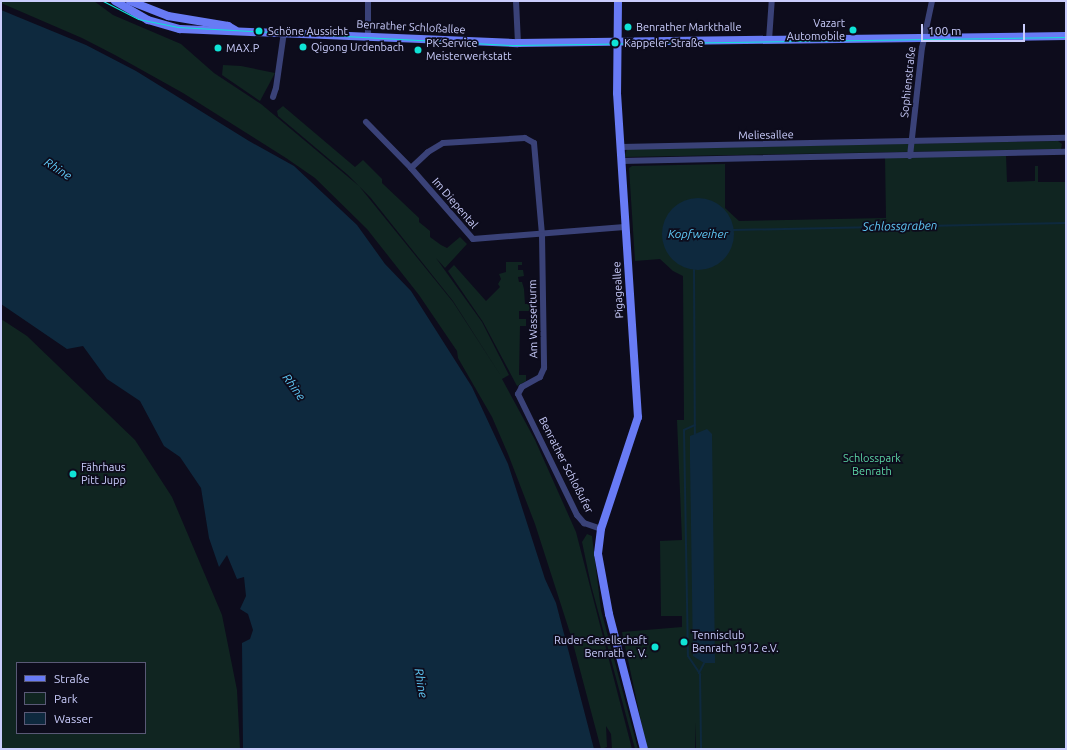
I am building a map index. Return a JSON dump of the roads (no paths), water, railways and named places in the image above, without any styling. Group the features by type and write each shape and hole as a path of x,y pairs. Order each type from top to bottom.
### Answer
{"main road":[{"name":"Benrather Schloßallee","path":"116,1 148,20 180,29 225,32 235,30 284,32 518,43 1066,36"},
{"name":"Benrather Schloßallee","path":"130,1 176,18 228,26 235,30"},
{"path":"616,42 618,1"},
{"name":"Pigageallee","path":"601,529 638,417 625,227 616,42"},
{"path":"601,529 598,554 603,584 644,749"}],"street":[{"path":"368,1 368,36"},
{"path":"516,1 518,43"},
{"path":"769,40 772,1"},
{"name":"Sophienstraße","path":"912,142 924,38 932,1"},
{"path":"272,97 276,88 284,32"},
{"name":"Im Diepental","path":"366,122 412,168 474,239 542,235 625,227"},
{"name":"Meliesallee","path":"621,147 1066,138"},
{"name":"Am Wasserturm","path":"412,168 428,152 443,143 531,140 536,148 542,235 544,368 540,377 519,391"},
{"path":"910,156 912,142"},
{"path":"622,161 1066,152"},
{"name":"Benrather Schloßufer","path":"519,391 577,515 584,523 601,529"}],"water":[{"name":"Rhine","path":"1,10 86,45 136,71 249,141 294,166 357,225 385,264 411,291 472,387 508,464 545,579 556,603 594,749 243,749 242,643 250,639 253,630 248,614 240,609 246,596 244,577 237,579 227,555 219,567 209,538 201,488 180,457 164,446 140,401 107,379 83,346 67,349 1,304"},
{"name":"Kopfweiher","path":"698,198 718,204 728,214 734,234 728,254 718,264 698,270 678,264 668,254 662,234 668,214 678,204"},
{"path":"707,429 712,434 715,663 704,663 693,656 690,436"}],"waterway":[{"name":"Schlossgraben","path":"733,230 1066,223"},
{"path":"694,270 695,434"},
{"path":"695,425 684,430 688,656 700,674 701,749"},
{"path":"699,673 704,663"}],"tram line":[{"path":"103,1 138,19 178,27 514,45 1066,37"}],"place":[{"name":"Benrather Markthalle","path":"628,27"},
{"name":"Vazart Automobile","path":"853,30"},
{"name":"Schöne Aussicht","path":"259,31"},
{"name":"Kappeler Straße","path":"615,43"},
{"name":"Qigong Urdenbach","path":"303,47"},
{"name":"MAX.P","path":"218,48"},
{"name":"PK-Service Meisterwerkstatt","path":"418,50"},
{"name":"Fährhaus Pitt Jupp","path":"73,474"},
{"name":"Tennisclub Benrath 1912 e.V.","path":"684,642"},
{"name":"Ruder-Gesellschaft Benrath e. V.","path":"655,647"}],"park label":[{"name":"Schlosspark Benrath","path":"872,465"}]}
